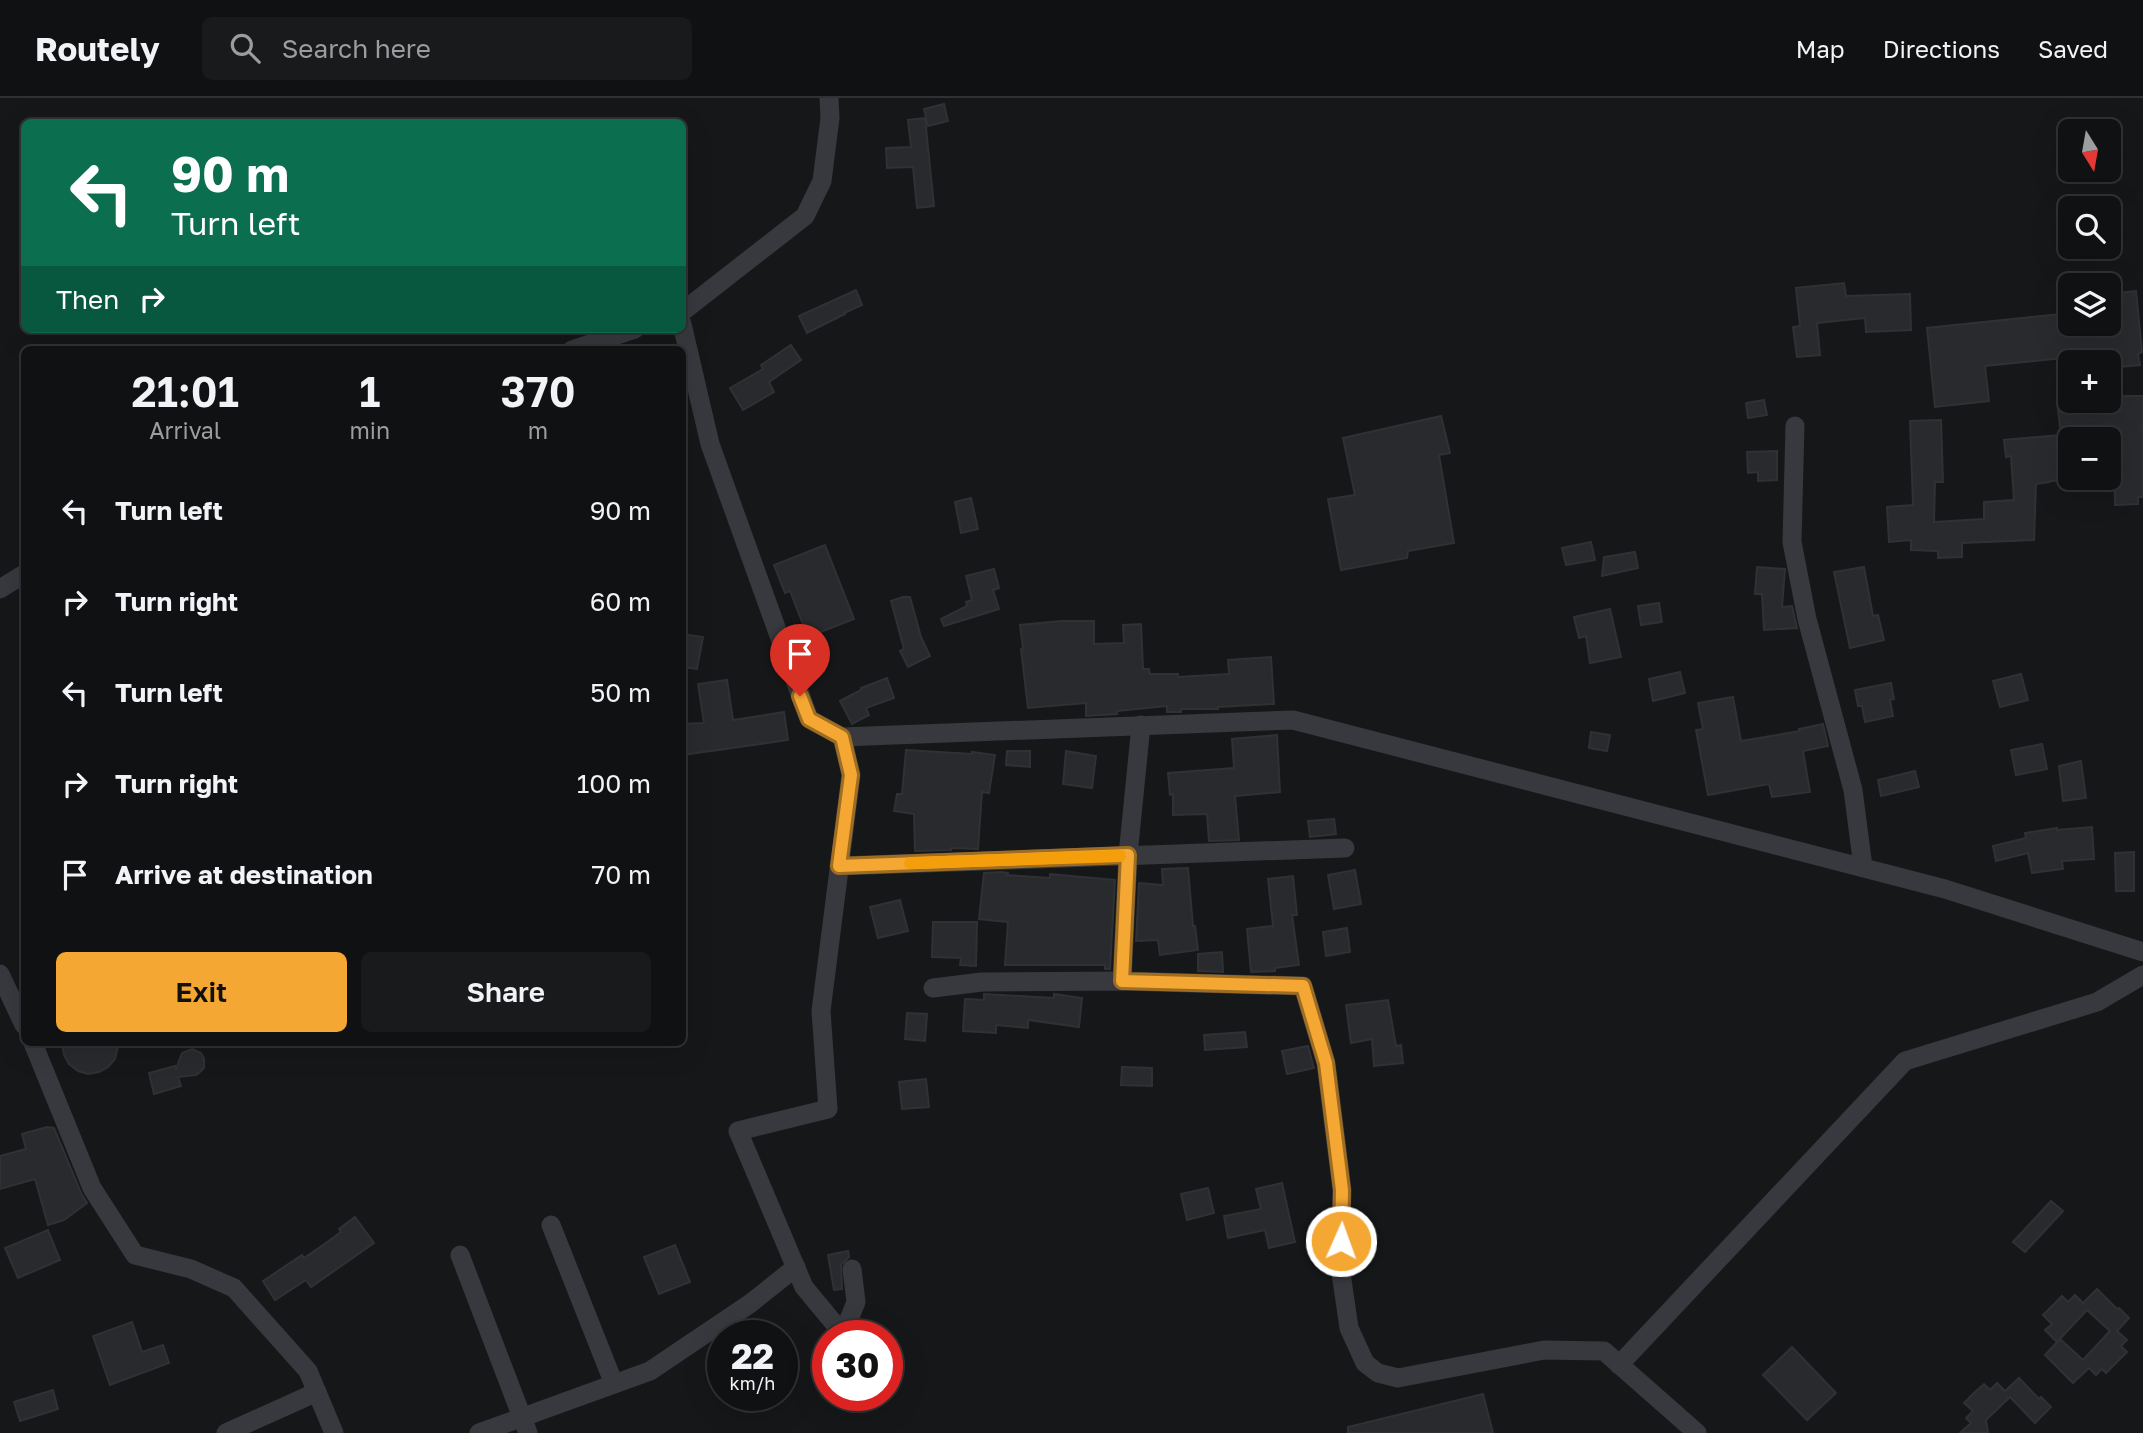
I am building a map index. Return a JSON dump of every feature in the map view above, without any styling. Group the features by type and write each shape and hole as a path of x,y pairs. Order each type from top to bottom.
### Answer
{"street":[{"path":"686,309 805,216 822,181 830,118 829,98"},
{"path":"584,346 623,333"},
{"path":"684,333 710,444 809,719 842,737 1293,720 1945,889 2143,952"},
{"path":"1795,426 1792,542 1807,619 1853,790 1863,867"},
{"path":"0,589 21,576"},
{"path":"1122,981 1128,855 1141,725"},
{"path":"842,737 851,775 821,1011 828,1109 738,1131 804,1286 843,1334 856,1302 852,1269"},
{"path":"839,866 1345,848"},
{"path":"0,974 21,1019"},
{"path":"1619,1365 1905,1062 2097,1002 2143,975"},
{"path":"933,988 982,982 1122,981 1303,986 1326,1063 1342,1190 1340,1266 1349,1328 1365,1363 1378,1373 1398,1378 1544,1350 1604,1351 1696,1433"},
{"path":"34,1046 92,1188 135,1255 191,1269 234,1288 308,1371 334,1433"},
{"path":"551,1225 614,1384"},
{"path":"460,1255 526,1425"},
{"path":"479,1433 526,1425 614,1384 650,1371 751,1303 796,1267"},
{"path":"226,1433 317,1392"}],"building":[{"path":"944,104 948,121 928,126 924,109"},
{"path":"925,118 934,206 917,208 913,167 887,168 886,148 911,147 908,120"},
{"path":"1844,283 1846,296 1910,294 1911,330 1866,332 1865,318 1817,323 1820,355 1797,357 1793,327 1800,326 1796,288"},
{"path":"856,290 862,305 807,333 799,316"},
{"path":"2136,291 2142,352 2138,354 2140,365 2121,367 2121,350 2058,350 2058,358 1985,366 1989,401 1935,407 1927,328 2058,314 2058,336 2121,336 2121,293"},
{"path":"791,345 801,360 769,382 774,392 743,410 730,388 763,369 761,365"},
{"path":"2121,396 2143,396 2143,497 2138,497 2138,504 2115,505 2115,490 2121,490 2121,427 2060,427 2058,413 2121,413"},
{"path":"1764,400 1767,415 1748,418 1746,403"},
{"path":"1441,416 1450,453 1439,455 1454,543 1408,551 1407,558 1341,570 1328,499 1355,495 1343,438"},
{"path":"1941,420 1943,482 1935,482 1934,522 1984,519 1984,502 2014,500 2011,456 2006,457 2004,440 2058,435 2058,481 2036,484 2034,540 1962,543 1962,557 1938,558 1938,551 1911,550 1911,540 1889,542 1887,507 1913,505 1910,421"},
{"path":"1777,451 1777,480 1758,481 1758,472 1748,473 1747,452"},
{"path":"971,498 978,529 961,533 955,502"},
{"path":"1591,542 1595,560 1566,565 1562,548"},
{"path":"825,545 854,619 808,637 790,591 785,593 774,565"},
{"path":"1635,552 1638,568 1602,576 1604,557"},
{"path":"1757,567 1785,569 1782,607 1792,606 1797,628 1764,630 1762,594 1755,594"},
{"path":"1864,567 1873,616 1878,615 1884,640 1850,648 1834,572"},
{"path":"994,569 999,588 993,590 999,609 944,626 941,619 967,606 966,602 972,600 966,576"},
{"path":"910,597 921,637 930,656 908,667 900,651 904,649 891,601"},
{"path":"1659,603 1662,622 1641,625 1638,606"},
{"path":"1610,609 1621,657 1590,663 1586,636 1579,638 1574,617"},
{"path":"1094,621 1094,644 1124,643 1123,625 1141,624 1143,669 1149,669 1150,674 1178,674 1178,677 1229,674 1228,660 1271,657 1274,704 1181,709 1181,712 1167,712 1167,706 1086,716 1086,703 1028,708 1020,625"},
{"path":"686,635 703,637 697,669 686,668"},
{"path":"1680,672 1685,693 1653,701 1649,679"},
{"path":"2021,674 2028,700 2000,707 1993,681"},
{"path":"887,678 894,698 866,708 869,715 852,724 840,701 861,688"},
{"path":"727,680 733,720 784,712 788,740 686,754 686,724 704,723 698,684"},
{"path":"1891,683 1893,716 1865,722 1855,690"},
{"path":"1733,697 1741,741 1800,731 1799,729 1823,724 1828,746 1803,751 1810,792 1772,797 1769,784 1708,795 1696,730 1703,729 1698,703"},
{"path":"1591,732 1610,735 1607,751 1589,748"},
{"path":"1277,735 1280,792 1235,796 1239,840 1209,841 1207,814 1173,815 1173,794 1170,795 1168,773 1234,768 1232,739"},
{"path":"2042,744 2047,769 2016,775 2011,750"},
{"path":"906,750 995,755 989,793 982,792 978,849 915,851 914,814 894,811 897,794 902,794"},
{"path":"1007,751 1030,751 1030,767 1006,765"},
{"path":"1066,751 1096,756 1092,788 1063,784"},
{"path":"2081,761 2086,798 2063,801 2059,766"},
{"path":"1915,771 1919,787 1881,796 1878,780"},
{"path":"1334,819 1336,834 1310,837 1308,821"},
{"path":"2092,827 2094,859 2062,861 2063,869 2032,873 2028,853 1996,861 1993,846 2026,838 2025,833 2057,828"},
{"path":"2134,852 2134,891 2116,891 2115,853"},
{"path":"1188,868 1198,950 1160,955 1158,940 1136,941 1139,883 1163,885 1162,869"},
{"path":"1355,870 1361,904 1334,909 1328,875"},
{"path":"984,873 1008,873 1007,875 1050,878 1050,874 1115,880 1110,969 1105,969 1105,965 1005,965 1008,922 979,919"},
{"path":"1293,876 1297,915 1292,915 1299,965 1275,968 1275,971 1251,972 1247,929 1273,926 1268,879"},
{"path":"900,900 908,931 878,938 870,907"},
{"path":"933,922 977,922 976,966 960,965 961,958 932,957"},
{"path":"1347,928 1350,952 1326,956 1323,932"},
{"path":"1222,952 1223,972 1198,971 1198,954"},
{"path":"984,994 1054,998 1054,994 1082,998 1079,1027 1028,1020 1028,1028 996,1025 996,1033 963,1031 965,999 984,1000"},
{"path":"1388,1000 1396,1046 1401,1045 1403,1063 1374,1066 1372,1039 1351,1043 1346,1005"},
{"path":"907,1013 927,1014 925,1041 905,1039"},
{"path":"1245,1032 1247,1047 1205,1050 1204,1035"},
{"path":"62,1046 118,1046 115,1059 108,1067 88,1074 69,1064"},
{"path":"1308,1046 1314,1068 1287,1074 1282,1051"},
{"path":"192,1049 201,1053 204,1068 196,1075 178,1077 181,1086 154,1094 149,1073 175,1066 176,1069 182,1053"},
{"path":"1122,1067 1152,1068 1152,1086 1121,1085"},
{"path":"926,1079 929,1107 902,1109 899,1082"},
{"path":"47,1127 54,1128 87,1203 64,1220 48,1225 35,1179 0,1189 0,1156 26,1149 22,1134"},
{"path":"1282,1183 1295,1242 1269,1248 1265,1230 1228,1238 1224,1216 1261,1209 1256,1189"},
{"path":"1208,1188 1214,1213 1187,1220 1181,1194"},
{"path":"2051,1201 2063,1211 2025,1252 2013,1242"},
{"path":"355,1217 374,1243 311,1287 306,1280 275,1300 263,1281 302,1255 304,1258 323,1245"},
{"path":"48,1230 60,1260 18,1278 5,1248"},
{"path":"675,1245 690,1282 659,1294 644,1257"},
{"path":"848,1251 849,1257 841,1265 842,1289 834,1290 828,1255"},
{"path":"2097,1289 2129,1318 2117,1331 2127,1340 2121,1346 2127,1352 2106,1373 2102,1369 2096,1375 2089,1368 2073,1383 2045,1355 2060,1339 2083,1360 2110,1331 2087,1310 2057,1342 2045,1330 2052,1324 2043,1315 2062,1296 2068,1302 2075,1295 2083,1303"},
{"path":"132,1322 142,1352 163,1345 169,1363 110,1385 93,1336"},
{"path":"1792,1347 1836,1393 1807,1420 1763,1375"},
{"path":"2019,1378 2039,1399 2041,1397 2051,1407 2035,1423 2010,1397 1986,1420 1988,1433 1960,1433 1971,1423 1966,1418 1973,1411 1964,1403 1975,1392 1984,1384 1990,1390 1997,1383 2005,1391"},
{"path":"53,1390 58,1409 20,1421 14,1402"},
{"path":"1483,1394 1493,1433 1348,1433 1348,1427"}],"slow traffic":[{"path":"910,863 1120,856"}],"route":[{"path":"800,696 809,719 842,737 851,775 839,866 1128,855 1122,981 1303,986 1326,1063 1342,1190 1341,1241"}]}
